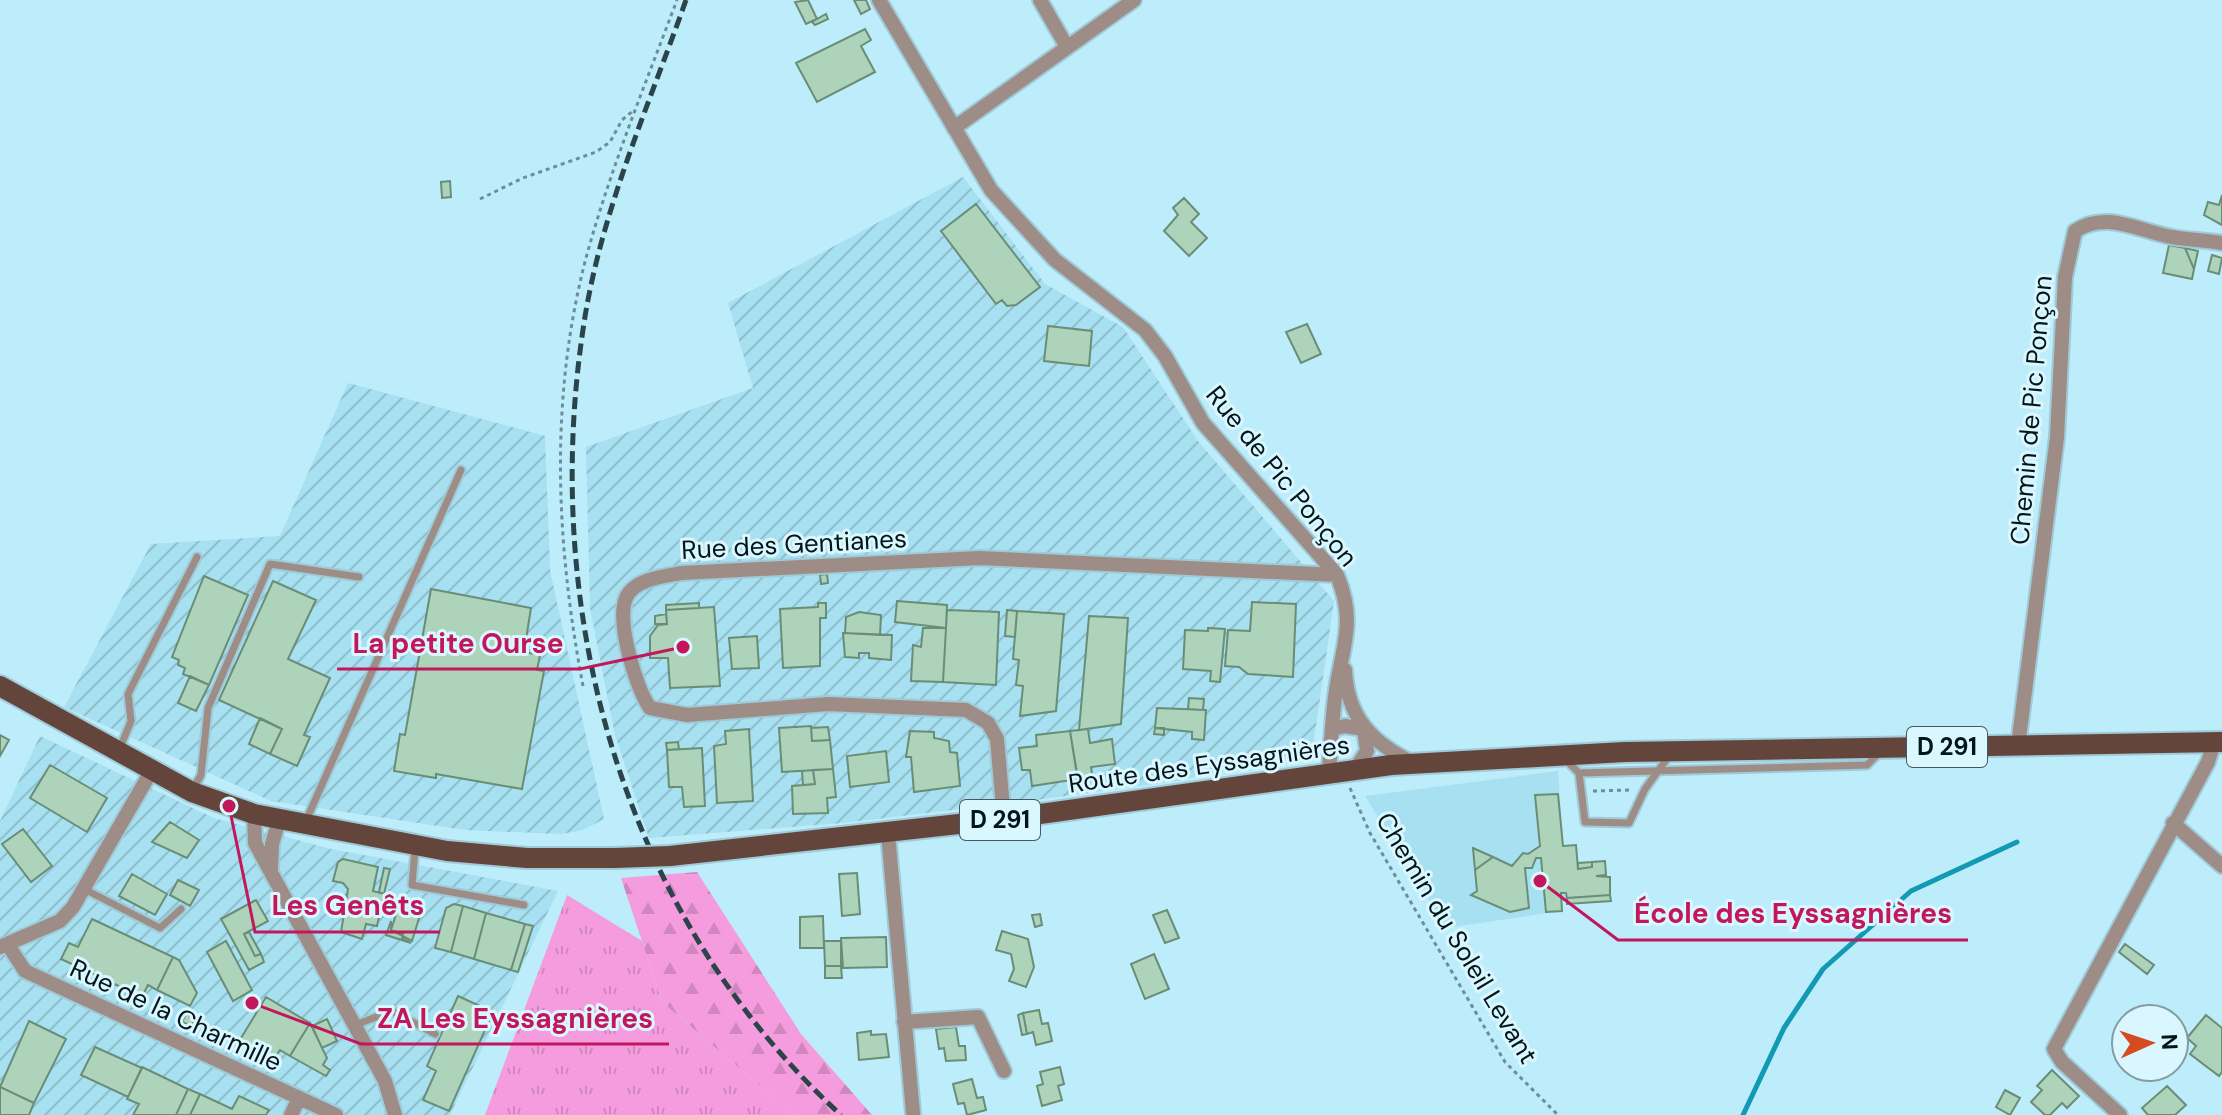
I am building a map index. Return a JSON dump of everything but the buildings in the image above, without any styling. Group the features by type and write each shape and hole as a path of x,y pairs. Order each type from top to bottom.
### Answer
{"main road":[{"name":"Route des Eyssagnières","path":"0,686 192,792 254,814 415,846 527,858 670,856 888,834 1344,769 1413,764 1672,751 2218,742"}],"street":[{"name":"Rue de Pic Ponçon","path":"879,0 991,190 1055,260 1145,330 1165,356 1203,423 1337,575 1348,601 1345,660 1350,707 1364,729 1384,747 1413,764"},
{"path":"1040,0 1067,47"},
{"path":"954,128 1134,0"},
{"name":"Chemin de Pic Ponçon","path":"2018,746 2057,437 2065,277 2075,231 2086,224 2112,221 2170,237 2222,243"},
{"name":"Rue des Gentianes","path":"1004,819 997,739 988,723 966,710 828,704 687,715 650,708 635,679 623,617 626,598 637,586 682,573 979,558 1337,575"},
{"name":"Rue de Pic Ponçon","path":"1344,769 1332,729 1337,686 1345,660"},
{"path":"1332,729 1345,726 1364,729 1367,751 1344,769"},
{"path":"2120,1115 2062,1062 2054,1049 2218,742"},
{"path":"4,946 60,921 86,890 152,770"},
{"path":"254,814 255,843 385,1081 395,1115"},
{"path":"271,869 272,844 279,820"},
{"path":"2173,823 2222,866"},
{"path":"888,834 913,1113"},
{"name":"Rue de la Charmille","path":"4,946 25,971 336,1115"},
{"path":"904,1022 978,1017 1004,1071"},
{"path":"291,1115 299,1098"}],"lane":[{"path":"304,825 461,470"},
{"path":"118,752 131,721 128,694 197,557"},
{"path":"192,792 201,775 208,708 270,564 359,577"},
{"path":"1579,773 1867,765 1884,748"},
{"path":"1560,755 1579,773 1585,822 1629,823 1645,789 1672,751"},
{"path":"415,846 412,885 524,905"},
{"path":"86,890 160,928 181,909"},
{"path":"355,1025 392,1011 435,1034"}],"path":[{"path":"583,686 567,602 560,523 560,438 566,373 586,259 636,107 677,0"},
{"path":"480,199 523,178 596,152 610,142 622,120 636,107"},
{"name":"Chemin du Soleil Levant","path":"1344,769 1352,798 1370,833 1505,1062 1558,1115"},
{"path":"1582,792 1645,789"}],"shaded area":[{"path":"963,177 1045,284 1123,327 1198,441 1334,601 1312,754 1176,781 1021,802 843,823 649,838 615,735 590,608 586,447 753,388 728,303"},
{"path":"348,383 545,436 550,570 604,819 583,830 561,834 465,830 271,801 64,707 151,544 280,536"},
{"path":"40,736 214,818 331,849 558,891 450,1115 0,1115 0,821"},
{"path":"1558,771 1563,846 1576,845 1578,863 1605,861 1611,901 1567,904 1567,898 1562,898 1562,911 1446,928 1365,796"}],"green space":[{"path":"697,872 801,1034 872,1115 794,1115 662,1002 621,878"},
{"path":"567,895 642,941 662,1002 794,1115 485,1115"}],"waterway":[{"path":"1743,1115 1784,1028 1823,969 1911,891 2017,842"}],"railway":[{"path":"686,0 614,200 584,323 573,432 574,540 588,647 614,752 652,852 702,947 765,1035 841,1115"}],"place":[{"name":"La petite Ourse","path":"683,647"},
{"name":"Les Genêts","path":"229,806"},
{"name":"École des Eyssagnières","path":"1540,881"},
{"name":"ZA Les Eyssagnières","path":"252,1003"}]}
